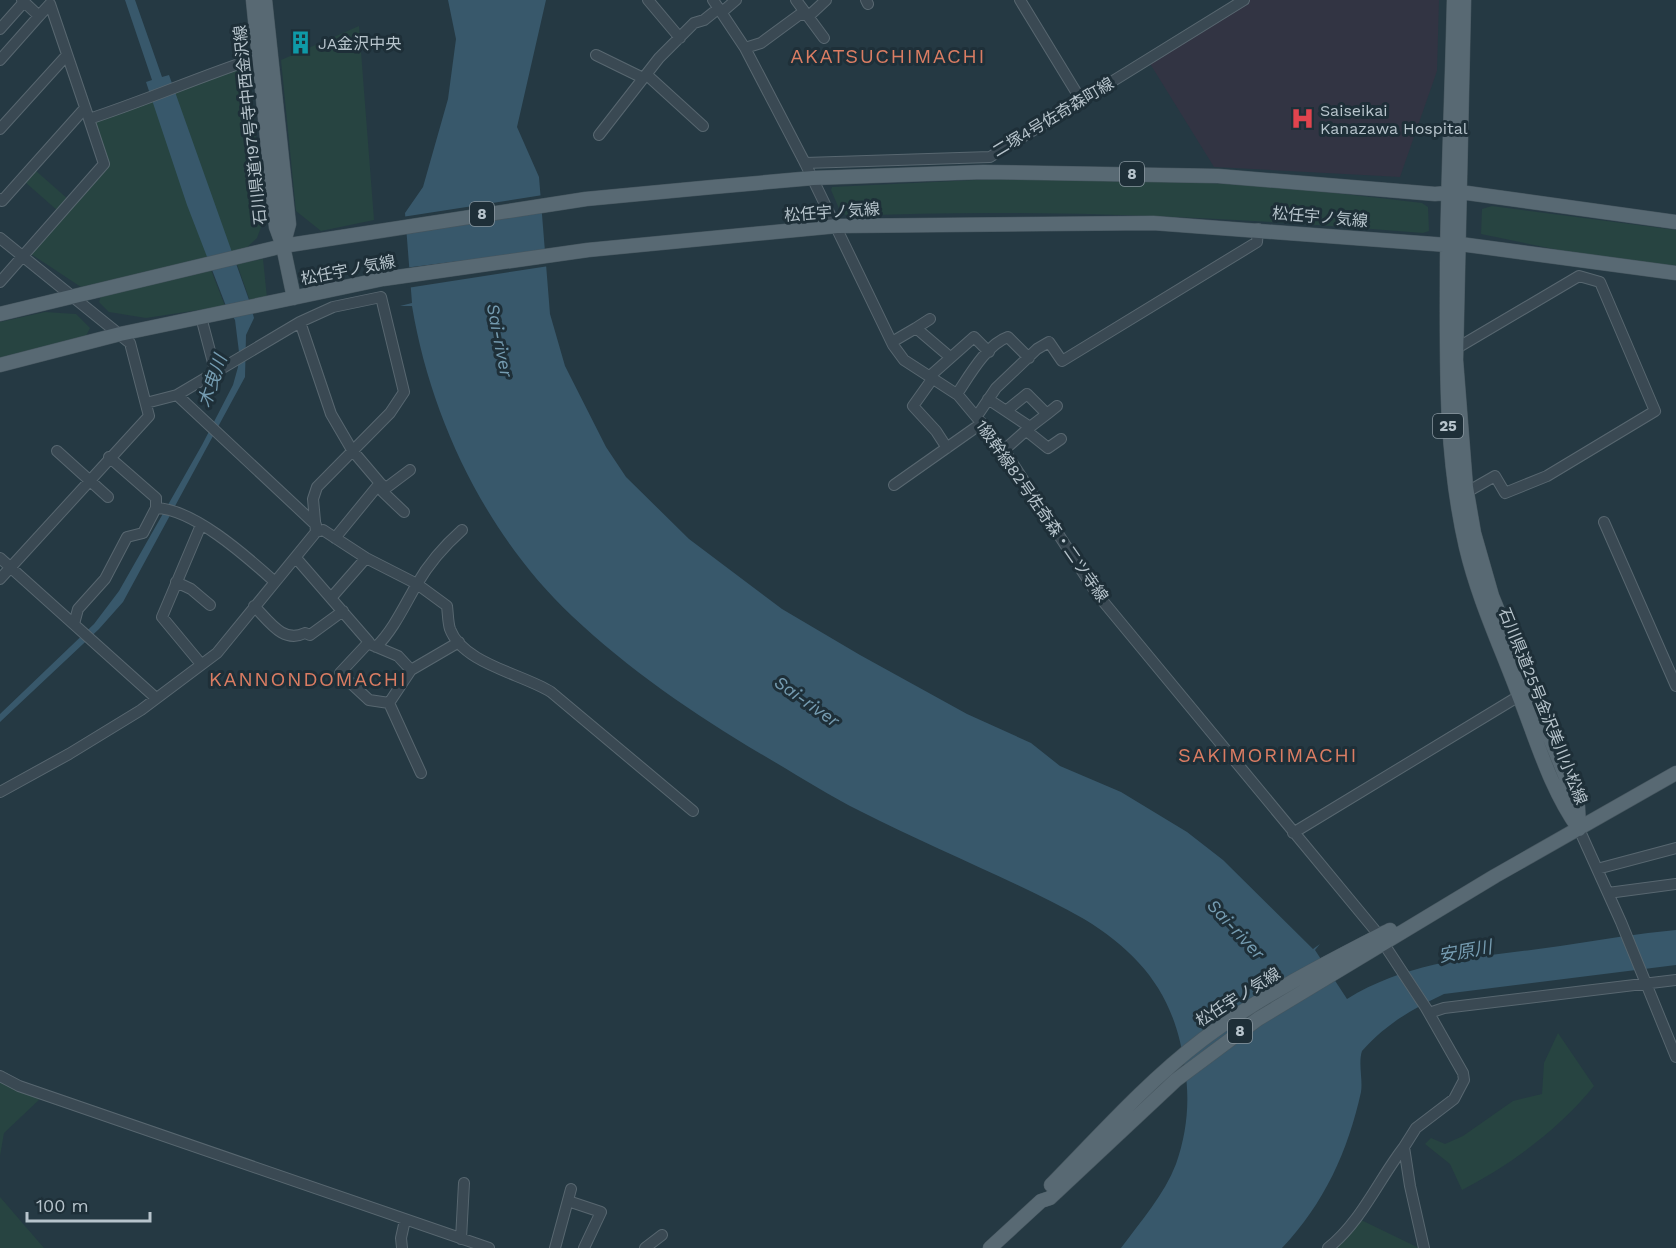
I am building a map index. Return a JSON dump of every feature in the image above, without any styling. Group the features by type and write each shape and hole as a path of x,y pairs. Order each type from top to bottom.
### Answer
{"main road":[{"name":"石川県道197号寺中西金沢線","path":"253,0 276,227 283,246 294,298"},
{"name":"石川県道197号寺中西金沢線","path":"266,0 289,224 283,246"},
{"name":"石川県道25号金沢美川小松線","path":"1454,0 1453,244 1446,381 1448,436 1455,490 1477,585 1568,813 1580,829"},
{"name":"石川県道25号金沢美川小松線","path":"1454,193 1464,0"},
{"name":"松任宇ノ気線","path":"283,246 586,199 813,178 983,172 1218,176 1454,193 1676,222"},
{"name":"松任宇ノ気線","path":"0,364 120,334 383,279 588,250 837,226 1153,223 1453,244 1676,273"},
{"name":"石川県道25号金沢美川小松線","path":"1453,244 1458,397 1467,492 1474,533 1492,596 1578,807 1580,829"},
{"name":"8","path":"0,314 73,294 283,246"},
{"name":"松任宇ノ気線","path":"1041,1201 1044,1192 1139,1096 1215,1031 1580,829 1676,773"},
{"name":"松任宇ノ気線","path":"990,1248 1041,1201 1050,1198 1143,1110 1221,1044 1343,961"}],"street":[{"path":"648,0 680,38"},
{"path":"599,135 645,76 694,23 704,20 718,7 736,0"},
{"path":"796,0 824,38"},
{"path":"745,48 761,43 799,15 811,14 826,0"},
{"path":"1020,0 1081,100"},
{"name":"二塚4号佐奇森町線","path":"805,163 990,157 1244,0"},
{"path":"0,29 23,1 39,16"},
{"path":"0,60 50,4 104,164 0,282"},
{"name":"1級幹線82号佐奇森・二ツ寺線","path":"718,7 745,48 813,178 892,342 904,360 957,394 1004,450 1097,594 1381,940 1427,1010 1463,1073 1464,1080 1454,1099 1416,1128 1404,1147"},
{"path":"0,129 67,54"},
{"path":"596,55 645,76 703,126"},
{"path":"0,199 2,201 87,113 150,99 203,75 259,57"},
{"path":"983,172 990,157"},
{"path":"894,484 947,448 979,420 988,399 996,388 1049,342 1062,361 1257,242 1258,229"},
{"path":"0,238 21,257 73,294 130,343 149,416 109,457 0,579"},
{"path":"1457,348 1579,276 1600,282 1655,411 1547,476 1505,493 1495,476 1467,492"},
{"path":"0,792 69,754 156,698 217,653 274,581 296,558 316,528 313,499 317,487 390,413 404,392 381,297 333,307 300,322 177,394 146,403"},
{"path":"201,317 215,370"},
{"path":"892,342 930,319"},
{"path":"300,322 332,414 352,450 383,485 383,492 404,512"},
{"path":"916,328 950,357"},
{"path":"947,448 936,431 913,406 932,377 950,357 974,337 989,352"},
{"path":"957,394 989,352 1008,337 1029,358"},
{"path":"177,394 316,528 366,558 417,584 447,606 450,628 459,642 485,663 506,673 535,681 551,692 693,810"},
{"path":"1006,411 1027,394 1047,414"},
{"path":"988,399 1029,429 1048,448 1061,439"},
{"path":"1004,450 1057,406"},
{"path":"57,451 108,496"},
{"path":"109,457 156,498 165,510 201,525 234,546 274,581"},
{"path":"335,538 383,485 410,470"},
{"path":"74,624 78,609 105,579 127,537 143,533 165,510"},
{"path":"1605,522 1676,686"},
{"path":"201,525 162,617 201,664"},
{"path":"389,703 369,700 340,673 388,635 417,584 444,546 462,530"},
{"path":"0,558 156,698"},
{"path":"296,558 373,645 398,656 411,670"},
{"path":"331,598 366,558"},
{"path":"176,582 191,589 210,605"},
{"path":"254,606 288,637 296,638 305,633 310,635 344,611"},
{"path":"389,703 411,670 459,642"},
{"path":"1293,833 1520,696"},
{"path":"389,703 421,772"},
{"path":"1580,829 1621,921 1676,1057"},
{"path":"1597,869 1676,848"},
{"path":"1608,893 1676,884"},
{"path":"1427,1010 1644,980 1676,980"},
{"path":"0,1076 19,1086 489,1248"},
{"path":"1328,1248 1337,1241 1363,1207 1404,1147"},
{"path":"1404,1147 1424,1248"},
{"path":"460,1239 464,1183"},
{"path":"555,1248 571,1190"},
{"path":"568,1201 601,1212 584,1248"},
{"path":"402,1248 401,1238 405,1220"},
{"path":"645,1248 662,1235"}],"shaded area":[{"name":"Saiseikai Kanazawa Hospital","path":"1249,0 1439,0 1437,71 1400,177 1214,167 1149,62"}],"green space":[{"path":"359,26 374,220 321,231 296,211 281,60"},
{"path":"249,64 264,219 257,238 243,251 81,287 31,254 108,165 95,124 97,120 182,91 206,78"},
{"path":"35,170 69,200 58,211 25,182"},
{"path":"995,179 1236,184 1422,203 1428,207 1429,231 1423,233 1207,218 1063,214 847,216 840,211 831,190 832,187"},
{"path":"1492,206 1676,230 1676,266 1573,253 1481,234 1482,209"},
{"path":"263,259 267,298 250,301 237,264"},
{"path":"211,270 225,306 146,318 109,312 99,302 101,296"},
{"path":"45,312 76,314 90,328 86,336 0,358 0,322"},
{"path":"1558,1033 1594,1086 1566,1117 1534,1144 1499,1169 1462,1190 1450,1164 1425,1144 1431,1138 1445,1144 1463,1136 1513,1101 1542,1094 1544,1063"},
{"path":"0,1082 42,1097 4,1133 0,1156"},
{"path":"0,1197 44,1248 0,1248"},
{"path":"1357,1218 1419,1248 1332,1248"}],"water":[{"path":"125,0 135,0 162,77 169,75 249,300 254,318 246,335 245,377 123,602 99,629 0,722 0,714 94,624 119,591 202,445 233,385 238,367 239,352 235,320 226,306 187,205 146,82 152,80"},
{"name":"Sai-river","path":"448,0 546,0 517,127 539,177 550,314 565,366 606,447 626,477 689,539 782,609 860,655 967,714 1031,743 1060,766 1121,792 1187,832 1223,860 1313,949 1320,944 1315,950 1347,999 1391,978 1436,964 1676,930 1676,965 1444,994 1432,1000 1390,1025 1362,1051 1361,1092 1341,1156 1322,1195 1282,1248 1121,1248 1152,1208 1171,1175 1183,1141 1186,1117 1187,1093 1181,1044 1165,1000 1154,981 1140,964 1124,948 1084,919 847,804 736,739 662,690 593,636 541,584 489,513 467,474 433,391 412,306 400,306 412,303 405,213 423,187 448,99 456,39"}],"pier":[{"path":"543,195 544,211 402,233 402,217"},
{"path":"548,250 549,266 407,288 404,268"}],"place":[{"name":"JA金沢中央","path":"300,43"},
{"name":"Saiseikai Kanazawa Hospital","path":"1302,119"}],"district":[{"name":"AKATSUCHIMACHI","path":"888,56"},
{"name":"KANNONDOMACHI","path":"308,679"},
{"name":"SAKIMORIMACHI","path":"1268,755"}],"water label":[{"name":"木曳川","path":"212,381"},
{"name":"安原川","path":"1465,951"}]}
